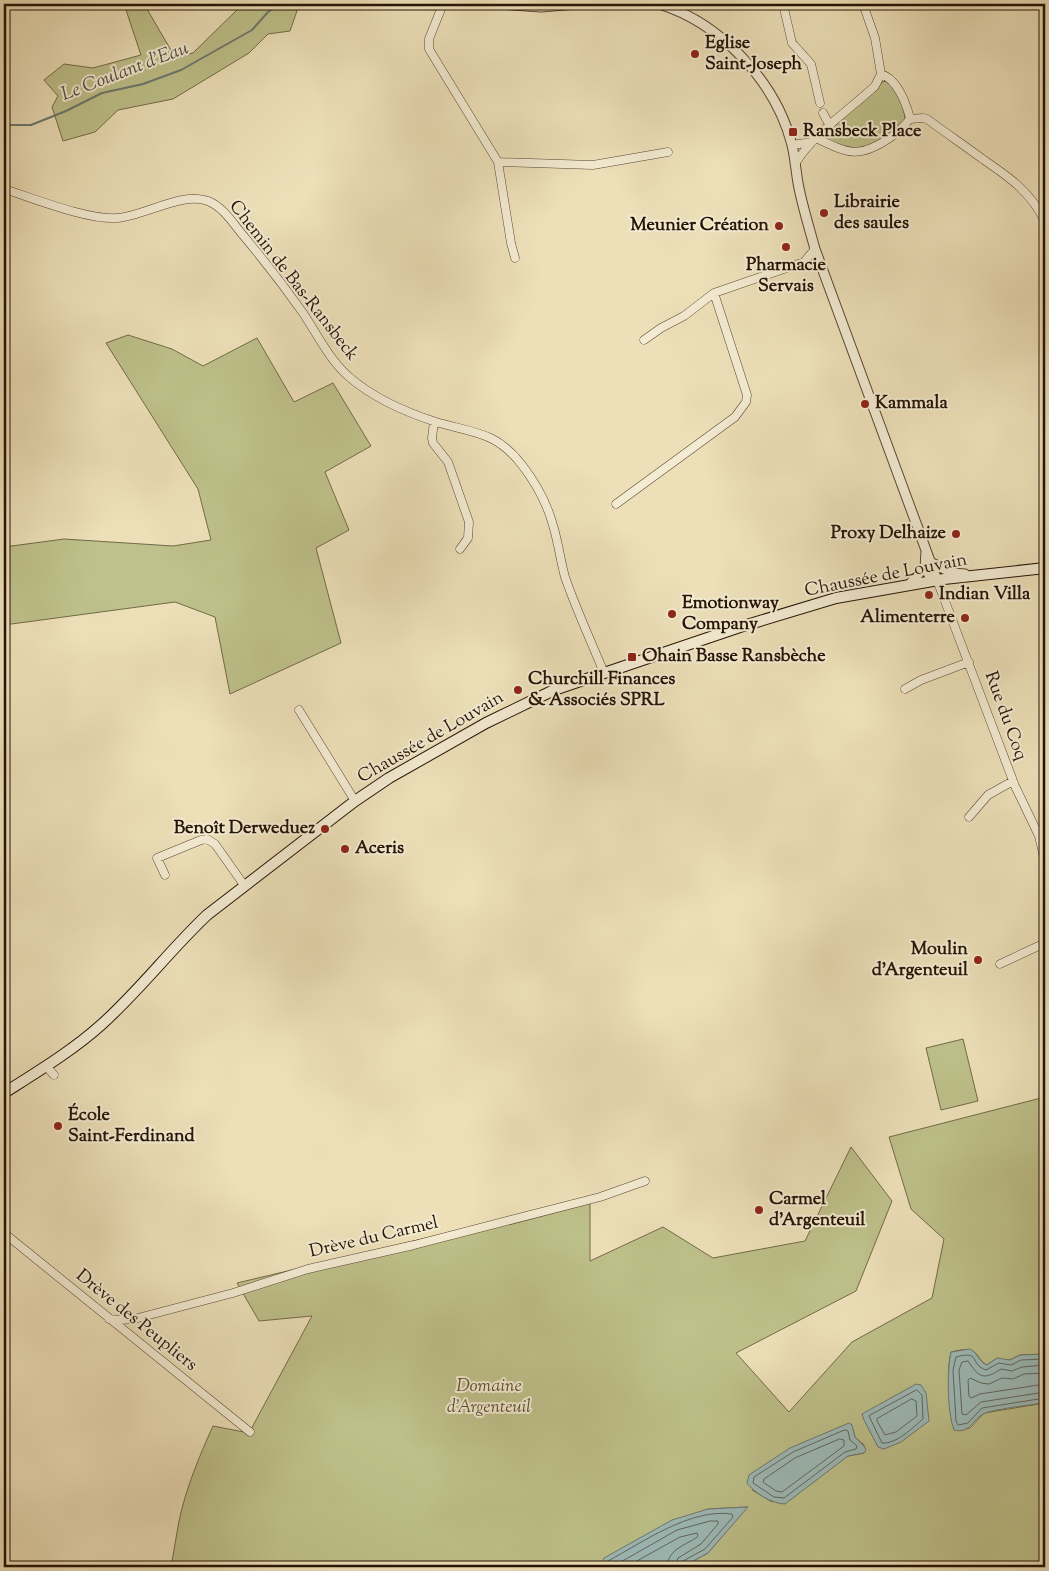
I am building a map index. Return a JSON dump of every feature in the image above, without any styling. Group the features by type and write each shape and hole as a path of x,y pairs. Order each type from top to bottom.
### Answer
{"main road":[{"name":"Chaussée de Louvain","path":"4,1093 46,1066 100,1026 118,1009 187,933 244,885 389,778 486,723 554,690 740,627 836,598 937,580 1045,568"}],"street":[{"path":"443,4 429,39 430,49 498,162 515,258"},
{"path":"499,4 541,7 578,4"},
{"path":"660,4 682,12 716,33 740,56 770,93 778,109 792,145 804,210 820,265 926,549 929,565 928,574 931,578 937,580"},
{"path":"783,4 792,42 811,64 820,103"},
{"path":"795,164 814,140 875,86 881,74 875,38 863,4"},
{"path":"792,145 814,140 848,152 862,152 870,150 905,126 910,119 907,107 893,81 881,74"},
{"path":"823,113 830,126"},
{"path":"910,119 927,119 1006,175 1028,195 1040,211 1045,222"},
{"path":"498,162 593,165 668,152"},
{"name":"Chemin de Bas-Ransbeck","path":"4,189 83,214 109,218 144,212 187,198 206,200 216,204 293,299 331,357 347,375 379,398 434,422 489,436 516,457 536,485 552,523 566,580 604,673"},
{"path":"644,340 684,316 714,293 804,262 815,250"},
{"path":"804,262 820,265"},
{"path":"616,504 735,417 746,402 747,395 714,293"},
{"path":"434,422 433,443 448,462 469,522 468,538 460,549"},
{"path":"929,565 952,573 973,575"},
{"path":"910,584 929,565"},
{"name":"Rue du Coq","path":"937,580 1013,781 1039,836 1045,862"},
{"name":"Rue du Coq","path":"905,689 921,680 968,662"},
{"name":"Chaussée de Louvain","path":"299,710 355,802"},
{"name":"Rue du Coq","path":"969,817 988,795 1013,781"},
{"path":"165,875 157,858 201,840 207,840 215,844 244,885"},
{"path":"1000,964 1045,943"},
{"path":"46,1066 54,1075"},
{"name":"Drève du Carmel","path":"109,1319 120,1320 143,1316 233,1293 308,1269 414,1245 600,1197 645,1180"},
{"name":"Drève des Peupliers","path":"4,1232 250,1432"}],"green space":[{"path":"124,4 144,4 175,57 193,53 243,4 299,5 290,31 268,34 249,53 173,99 118,110 95,132 63,141 52,107 58,96 44,80 64,64 93,68 141,55"},
{"path":"886,81 900,99 905,122 873,146 855,151 821,138 822,135 882,82"},
{"path":"128,335 172,349 203,366 257,338 294,402 333,383 371,446 325,472 349,530 316,548 341,643 230,694 215,617 175,602 4,625 4,547 64,539 173,546 211,540 198,489 106,343"},
{"path":"963,1039 978,1101 941,1110 926,1048"},
{"name":"Domaine d'Argenteuil","path":"1045,1097 1045,1354 1020,1355 1010,1360 994,1360 987,1365 972,1351 959,1350 951,1352 949,1383 965,1429 970,1428 984,1413 1045,1403 1045,1567 682,1567 708,1553 747,1507 708,1509 600,1567 171,1567 185,1497 213,1426 249,1433 312,1316 259,1321 237,1283 590,1199 590,1261 663,1227 713,1258 805,1241 851,1147 892,1201 856,1291 736,1353 789,1412 852,1342 932,1298 944,1239 911,1209 889,1137","holes":["853,1429 855,1437 864,1445 864,1453 848,1456 772,1502 752,1490"]}],"water":[{"path":"970,1349 987,1365 997,1358 1010,1360 1020,1355 1045,1354 1045,1403 987,1412 967,1429 954,1430 948,1391 951,1352"},
{"path":"916,1384 921,1385 926,1393 929,1421 901,1442 884,1449 878,1447 862,1414"},
{"path":"849,1423 852,1425 855,1437 866,1450 864,1453 848,1456 785,1504 780,1504 764,1497 747,1483 749,1475 790,1448"},
{"path":"748,1507 708,1553 682,1567 600,1567 604,1558 672,1520 708,1509"}],"waterway":[{"name":"Le Coulant d'Eau","path":"4,137 8,125 31,125 66,111 102,93 143,84 181,70 252,30 268,12 280,4"}],"place":[{"name":"Eglise Saint-Joseph","path":"695,54"},
{"name":"Ransbeck Place","path":"793,132"},
{"name":"Librairie des saules","path":"824,213"},
{"name":"Meunier Création","path":"779,226"},
{"name":"Pharmacie Servais","path":"786,247"},
{"name":"Kammala","path":"865,404"},
{"name":"Proxy Delhaize","path":"956,534"},
{"name":"Indian Villa","path":"929,595"},
{"name":"Emotionway Company","path":"672,614"},
{"name":"Alimenterre","path":"965,618"},
{"name":"Ohain Basse Ransbèche","path":"632,657"},
{"name":"Churchill Finances & Associés SPRL","path":"518,690"},
{"name":"Benoît Derweduez","path":"325,829"},
{"name":"Aceris","path":"345,849"},
{"name":"Moulin d'Argenteuil","path":"978,960"},
{"name":"École Saint-Ferdinand","path":"58,1126"},
{"name":"Carmel d'Argenteuil","path":"759,1210"}]}
